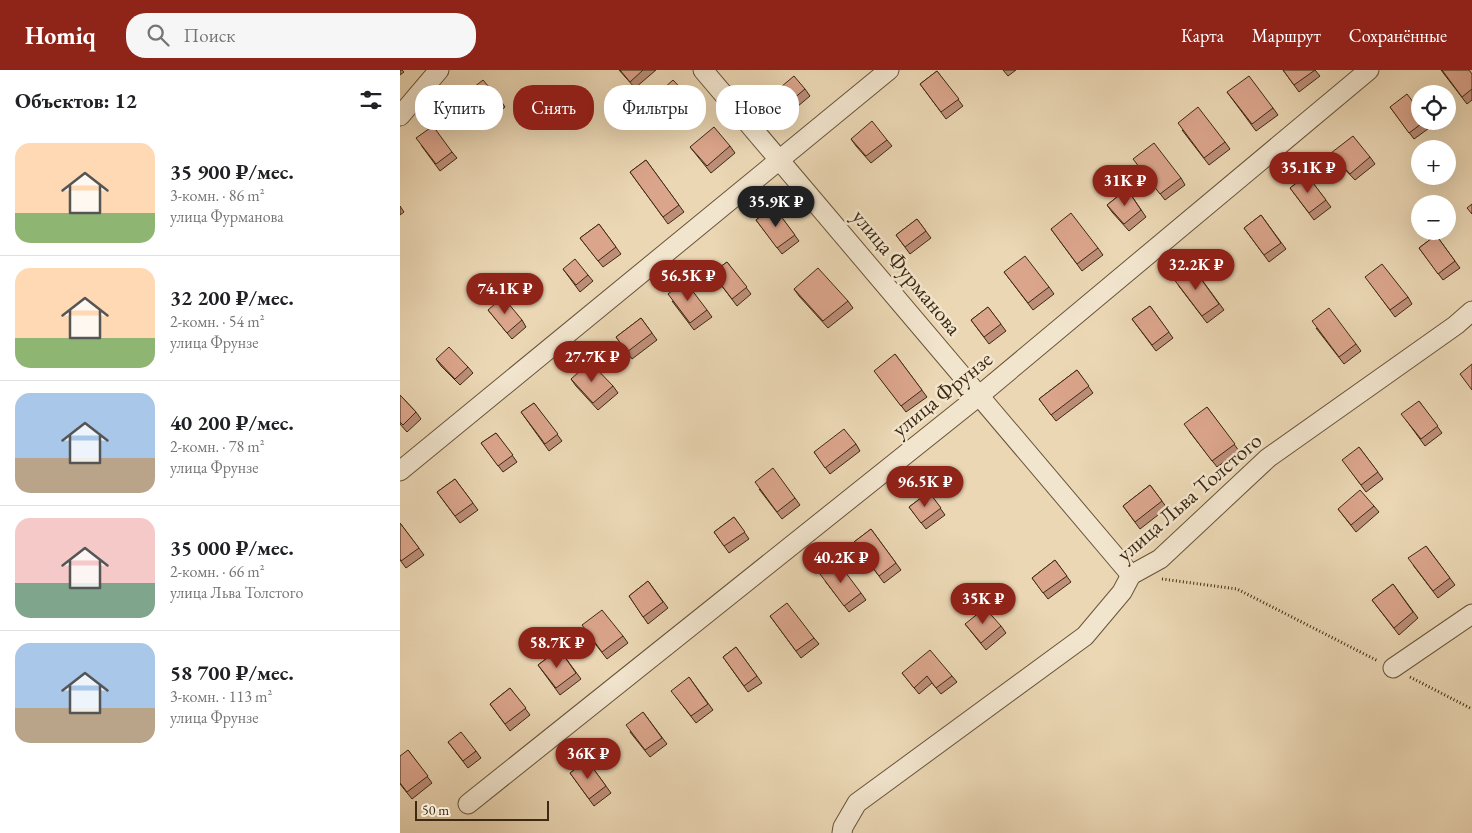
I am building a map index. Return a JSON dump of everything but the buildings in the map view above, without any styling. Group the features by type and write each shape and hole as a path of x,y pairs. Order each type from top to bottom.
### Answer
{"street":[{"path":"400,116 439,70"},
{"name":"улица Фурманова","path":"703,70 1131,575"},
{"path":"400,471 889,70"},
{"name":"улица Фрунзе","path":"468,804 980,395 1369,70"},
{"name":"улица Льва Толстого","path":"842,833 857,803 1085,636 1122,592 1131,575 1160,559 1268,458 1456,325 1472,311"},
{"path":"1392,668 1472,614"}],"path":[{"path":"1160,579 1237,589 1472,709"}]}
